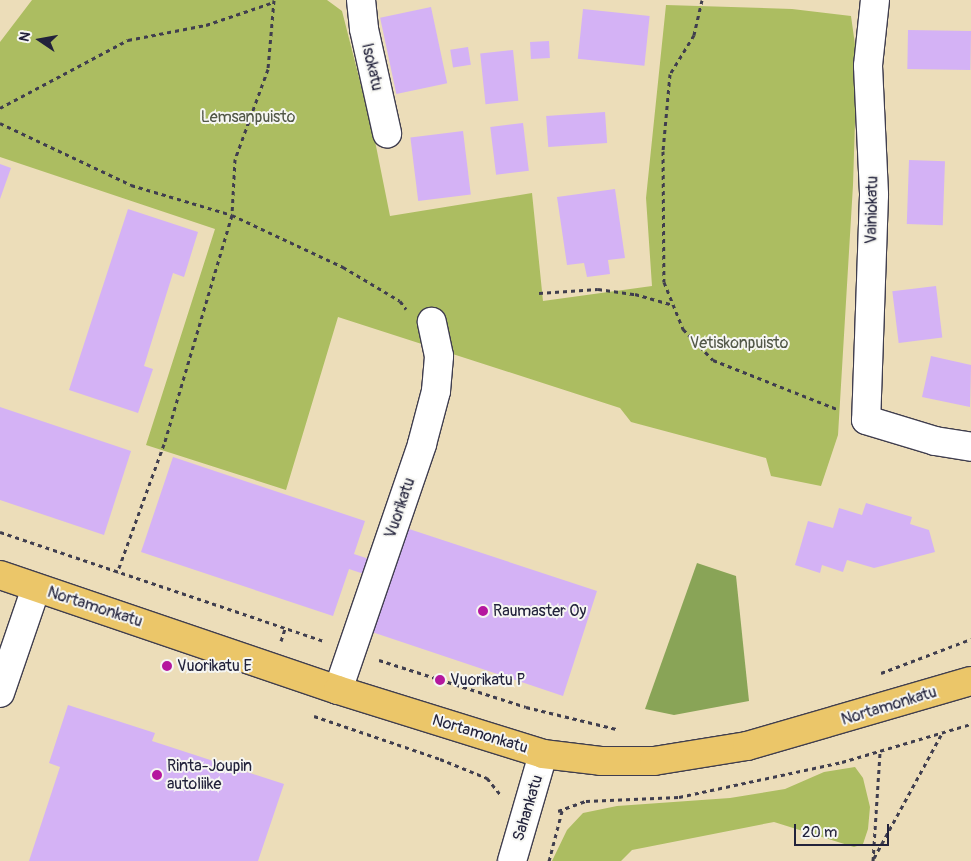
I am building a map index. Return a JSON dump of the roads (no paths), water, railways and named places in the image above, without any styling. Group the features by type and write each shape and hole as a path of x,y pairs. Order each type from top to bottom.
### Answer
{"main road":[{"name":"Nortamonkatu","path":"0,575 338,690 543,754 601,761 654,761 747,746 971,681"}],"street":[{"name":"Isokatu","path":"361,0 364,29 388,133"},
{"name":"Vainiokatu","path":"875,0 868,66 874,195 866,341 866,420 935,441 971,447"},
{"name":"Vuorikatu","path":"338,690 422,444 436,391 439,356 432,322"},
{"path":"0,693 36,588"},
{"name":"Sahankatu","path":"512,861 543,754"}],"place":[{"name":"Raumaster Oy","path":"483,611"},
{"name":"Vuorikatu E","path":"167,666"},
{"name":"Vuorikatu P","path":"440,680"},
{"name":"Rinta-Joupin autoliike","path":"157,775"}],"park label":[{"name":"Lemsanpuisto","path":"248,117"},
{"name":"Vetiskonpuisto","path":"739,343"}]}
